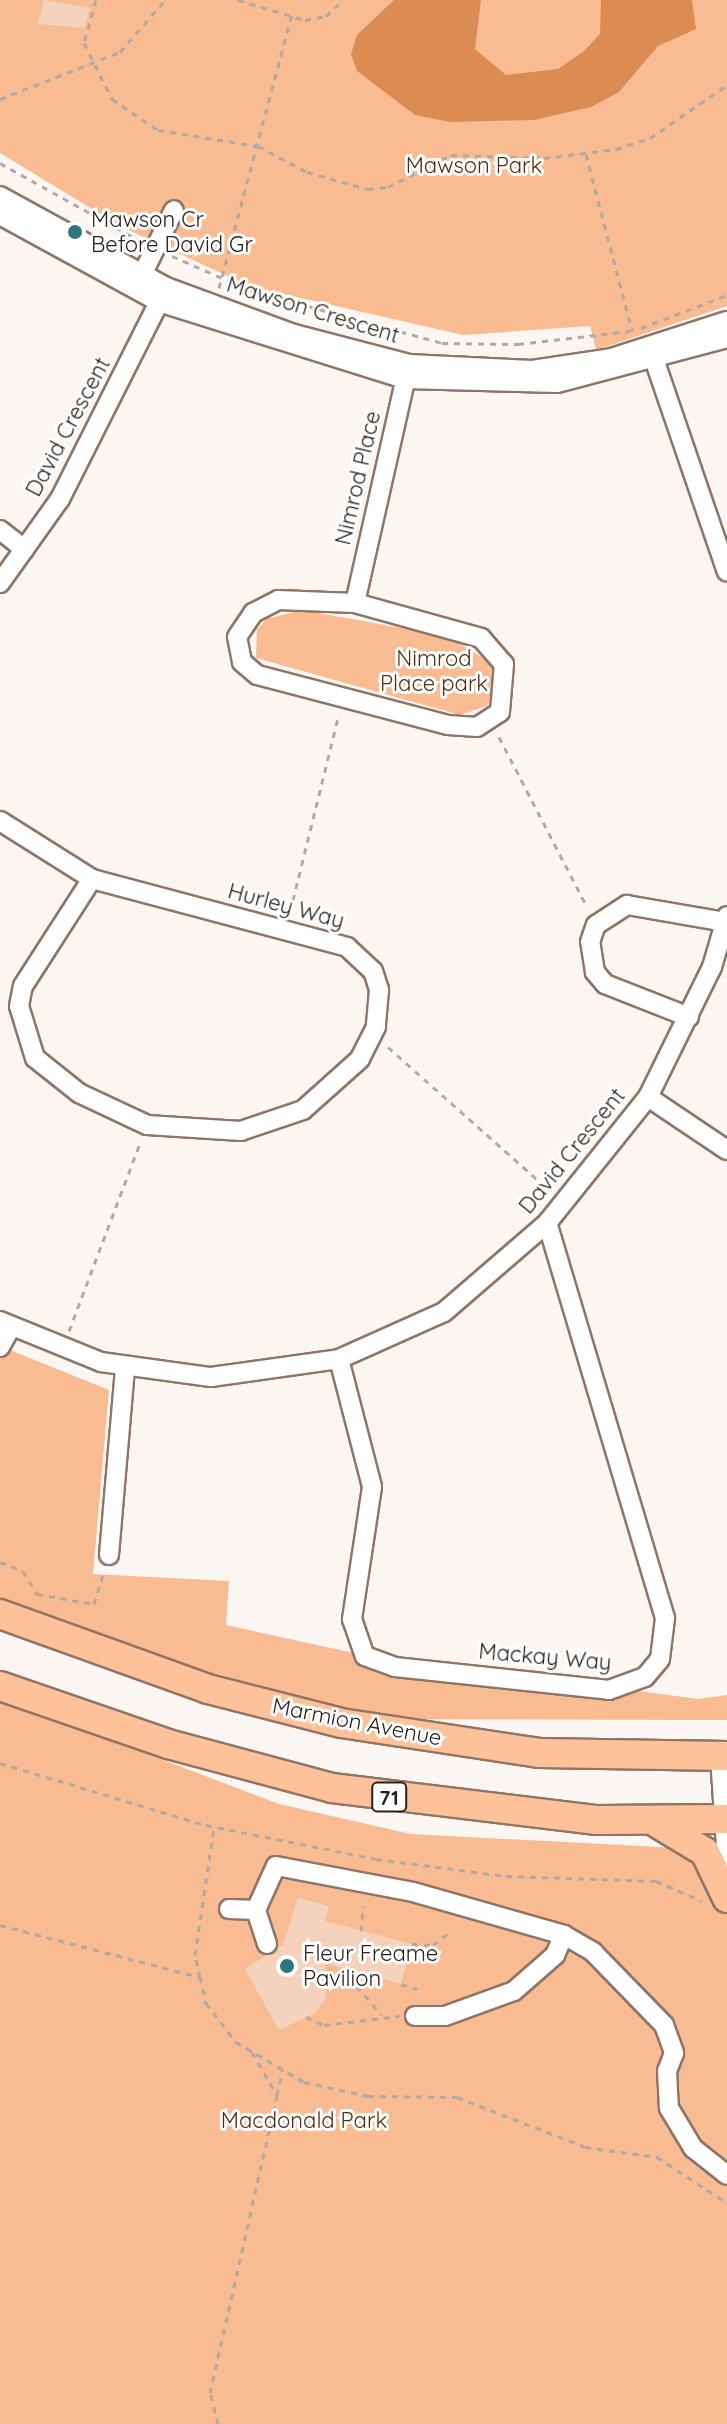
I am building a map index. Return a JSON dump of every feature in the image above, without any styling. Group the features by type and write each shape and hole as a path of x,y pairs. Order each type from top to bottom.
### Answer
{"highway":[{"name":"Marmion Avenue","path":"0,1614 208,1689 341,1723 539,1753 724,1756"},
{"name":"71","path":"0,1686 168,1744 332,1788 463,1809 651,1821 726,1819"},
{"path":"651,1821 705,1852 719,1902"}],"street":[{"name":"Mawson Crescent","path":"0,196 142,275 162,294"},
{"path":"142,275 174,210"},
{"name":"Mawson Crescent","path":"0,215 162,294 407,372 532,370 652,354 727,338"},
{"name":"David Crescent","path":"0,583 97,432 162,294"},
{"name":"Mawson Crescent","path":"652,354 727,321"},
{"path":"652,354 727,572"},
{"name":"Nimrod Place","path":"355,603 407,372"},
{"path":"0,530 24,549"},
{"path":"278,600 355,603 465,631 496,651 506,695 491,722 448,725 257,675 242,662 237,637 253,613 278,600"},
{"name":"Hurley Way","path":"0,821 92,879 347,947 373,971 379,1011 370,1039 343,1079 271,1123 210,1134 147,1125 51,1073 35,1058 21,1026 23,986 92,879"},
{"path":"689,1017 605,984 590,958 596,925 627,905 726,919"},
{"name":"David Crescent","path":"6,1324 62,1348 125,1368 211,1377 339,1359 444,1312 547,1223 648,1097 689,1017 726,919"},
{"path":"648,1097 727,1150"},
{"name":"Mackay Way","path":"339,1359 372,1487 352,1619 365,1656 421,1671 609,1690 645,1677 660,1659 665,1618 547,1223"},
{"path":"0,1347 6,1324"},
{"path":"109,1555 125,1368"},
{"path":"724,1756 727,1861"},
{"path":"267,1944 256,1910 276,1866 413,1892 564,1935 593,1952 664,2025 674,2053 667,2071 669,2108 693,2148 727,2175"},
{"path":"229,1909 256,1910"},
{"path":"415,2016 445,2016 514,1991 555,1955 564,1935"}],"path":[{"path":"96,0 84,43 91,66 112,99 158,130 258,146 307,172 368,189 388,187 451,155 586,154 650,138 727,85"},
{"path":"0,99 91,66 120,52 165,0"},
{"path":"238,0 292,14 326,16 343,0"},
{"path":"216,296 222,279 228,233 258,146 292,14"},
{"path":"586,154 632,331"},
{"path":"0,163 155,249 222,279 442,343 518,344 632,331 727,295"},
{"path":"285,930 343,698"},
{"path":"491,722 596,925"},
{"path":"370,1039 389,1048 563,1202"},
{"path":"62,1348 147,1125"},
{"path":"0,1562 23,1571 37,1594 94,1604 109,1555"},
{"path":"0,1763 214,1826 435,1868 656,1881 719,1902"},
{"path":"214,1826 214,1866 195,1955 206,2003 251,2051 277,2095"},
{"path":"361,1931 363,1906"},
{"path":"0,1925 200,1977"},
{"path":"412,1944 433,1945 452,1930"},
{"path":"341,1968 382,2015"},
{"path":"401,1984 417,1989"},
{"path":"306,2017 324,2025 382,2015 415,2016"},
{"path":"251,2051 283,2070 368,2096 457,2097 585,2147 657,2157 727,2203"},
{"path":"218,2424 210,2393 283,2070"}],"green space":[{"name":"Mawson Park","path":"0,0 727,0 727,306 596,350 590,326 463,335 249,286 120,226 0,153"},
{"name":"Nimrod Place park","path":"302,610 446,636 492,663 493,695 487,706 460,715 256,658 257,630 266,619"},
{"path":"0,1346 109,1390 93,1574 229,1581 226,1625 354,1653 698,1699 727,1695 727,1720 327,1719 0,1605"},
{"name":"Macdonald Park","path":"0,1698 279,1804 411,1834 717,1850 727,1893 727,2424 0,2424"}],"shaded area":[{"path":"394,0 481,0 475,49 506,75 558,69 584,51 600,34 601,0 692,0 696,29 658,46 619,92 591,107 534,120 450,122 415,115 357,71 351,54 357,35"}],"building":[{"path":"44,0 90,8 85,28 38,24"},
{"name":"Fleur Freame Pavilion","path":"298,1898 329,1906 325,1921 412,1944 401,1984 325,1963 326,1997 315,2013 279,2030 245,1969 283,1945"}],"place":[{"name":"Mawson Cr Before David Gr","path":"75,232"},
{"name":"Fleur Freame Pavilion","path":"287,1966"}]}
